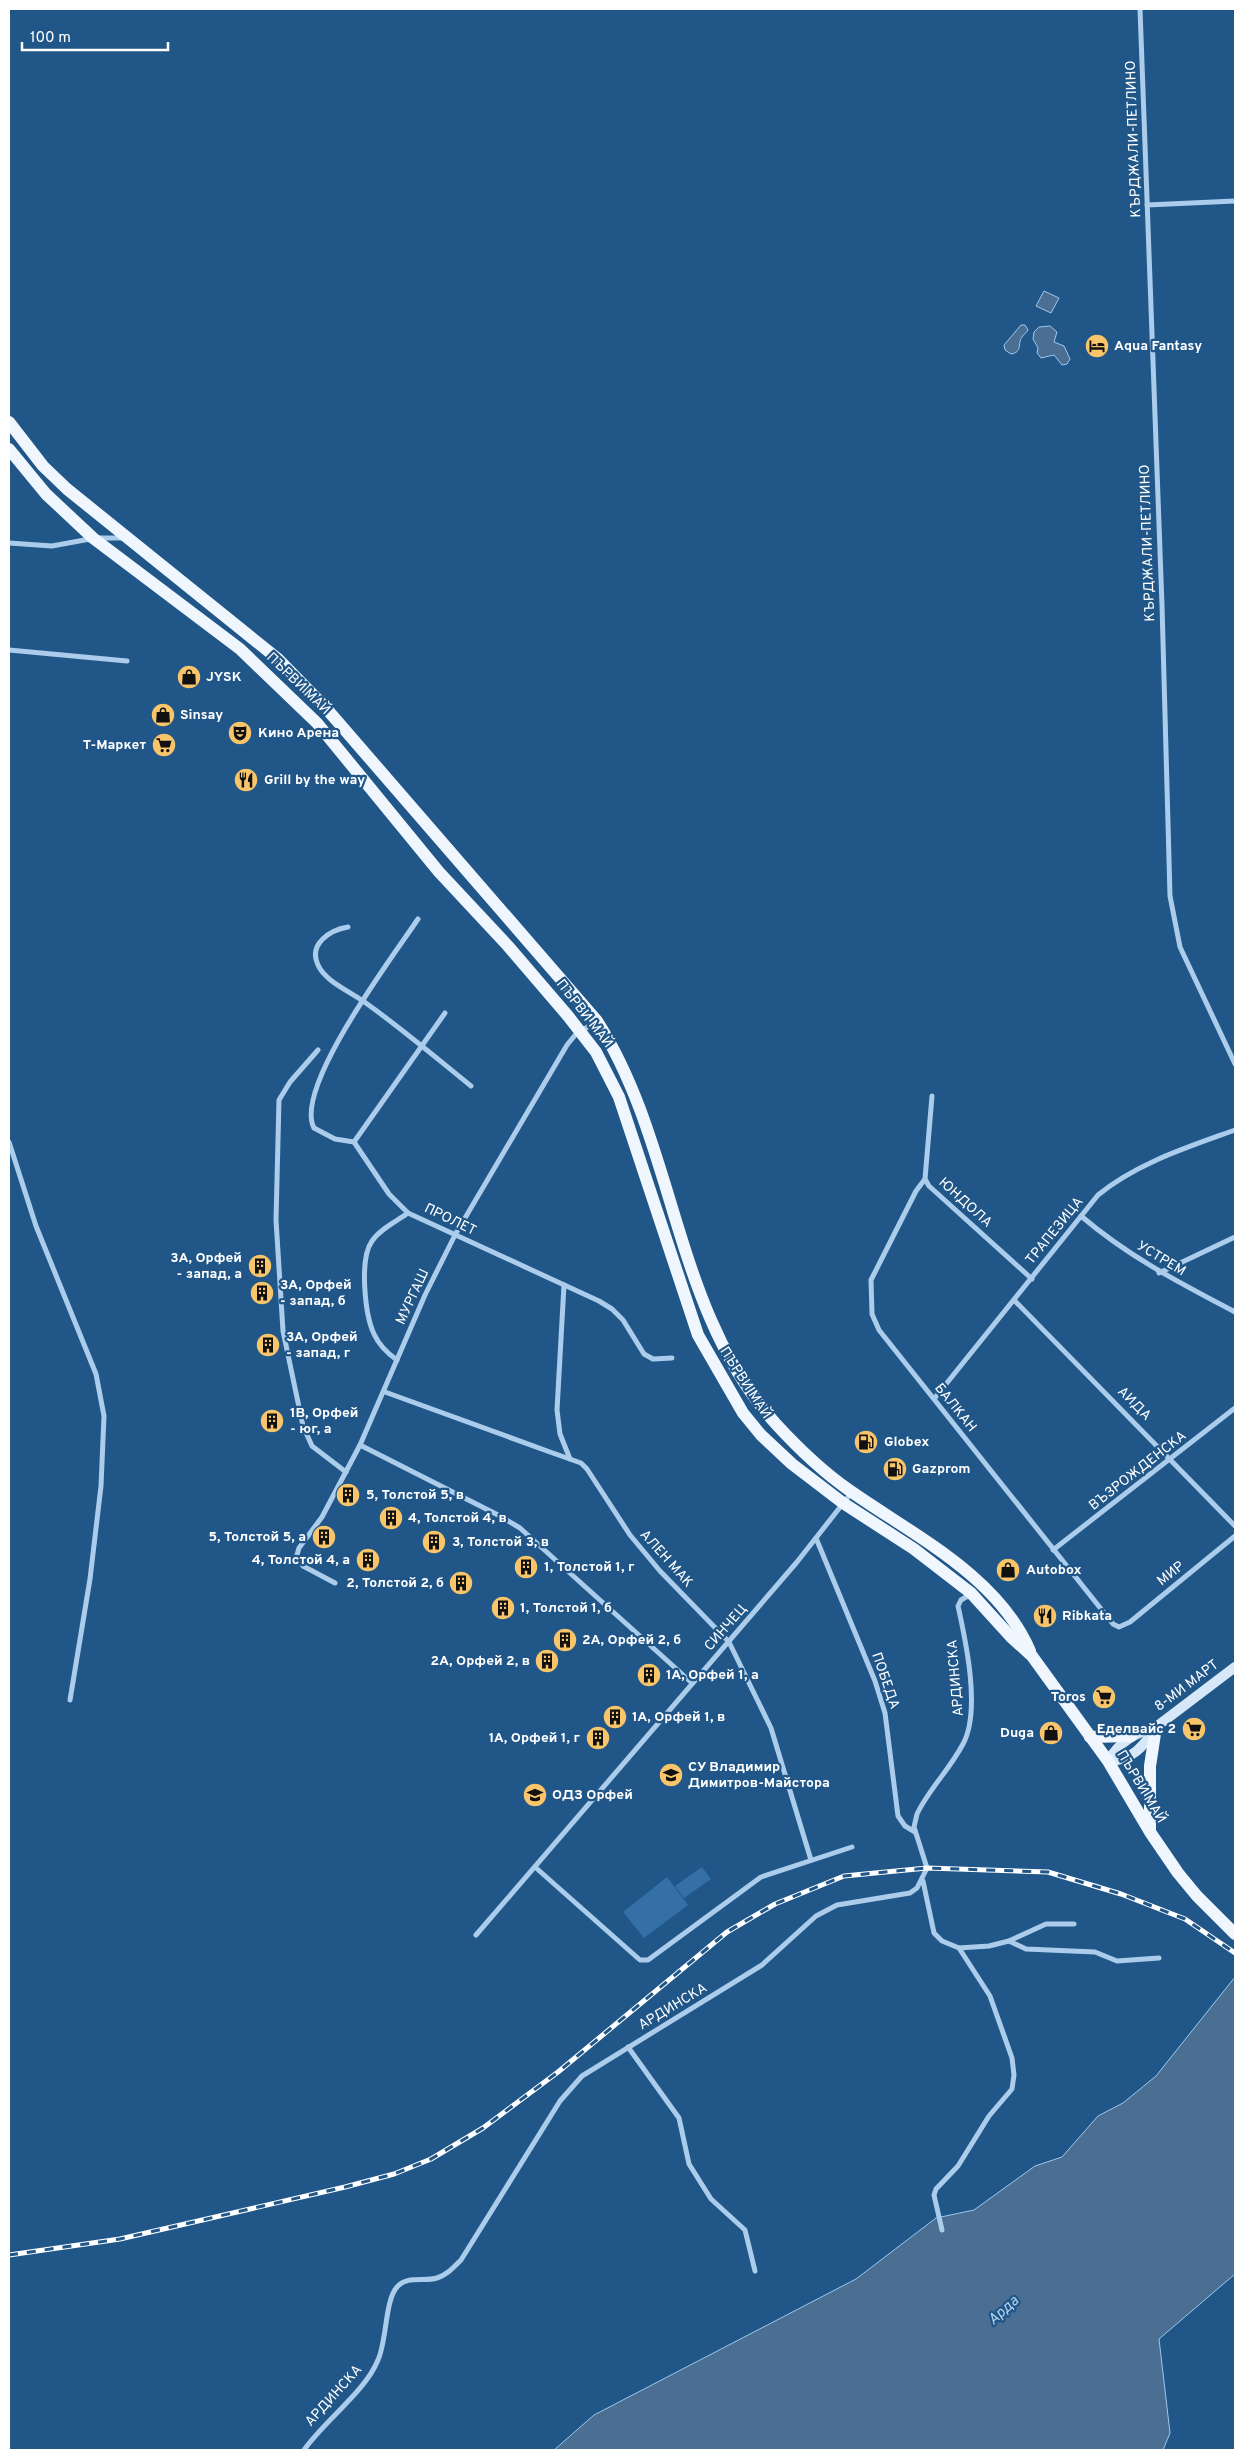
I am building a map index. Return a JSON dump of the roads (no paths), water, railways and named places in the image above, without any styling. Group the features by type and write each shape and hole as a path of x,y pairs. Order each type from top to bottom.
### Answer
{"main road":[{"name":"ПЪРВИ МАЙ","path":"9,422 43,466 67,490 278,659 311,694 597,1021 613,1045 634,1091 698,1290 738,1374 758,1404 790,1440 852,1492 941,1553 974,1579 996,1600 1021,1630 1032,1656"},
{"name":"ПЪРВИ МАЙ","path":"9,449 46,494 93,538 233,644 279,684 311,716 439,872 508,946 581,1031 596,1052 619,1097 684,1295 706,1350 743,1413 762,1435 792,1464 843,1502 914,1549 972,1593 1032,1656 1108,1761 1150,1832 1197,1896 1232,1931"},
{"name":"8-МИ МАРТ","path":"1156,1727 1235,1666"},
{"path":"1090,1737 1131,1736 1156,1727"},
{"path":"1108,1761 1120,1761 1133,1755 1156,1727"},
{"path":"1150,1832 1150,1766 1156,1727"},
{"path":"1108,1761 1115,1750 1131,1736"}],"street":[{"name":"КЪРДЖАЛИ-ПЕТЛИНО","path":"1140,9 1162,605 1170,896 1180,947 1235,1064"},
{"path":"1147,205 1235,200"},
{"path":"9,543 52,546 93,538 125,538"},
{"path":"9,650 127,661"},
{"path":"418,918 363,1001 328,1060 314,1096 311,1112 314,1128 334,1139 354,1142 420,1045 445,1013"},
{"path":"348,927 334,929 324,936 317,946 318,966 325,974 363,1001 471,1086"},
{"name":"МУРГАШ","path":"335,1583 303,1566 297,1555 299,1548 322,1517 360,1445 385,1392 425,1296 455,1236 567,1045 581,1031 597,1021"},
{"path":"318,1050 286,1087 279,1100 276,1220 283,1330 303,1426 312,1446 346,1472"},
{"name":"ЮНДОЛА","path":"932,1096 925,1179 929,1186 1032,1278"},
{"name":"ТРАПЕЗИЦА","path":"934,1399 1098,1195 1134,1171 1176,1152 1235,1130"},
{"path":"9,1142 36,1226 96,1374 104,1416 101,1486 87,1598 70,1700"},
{"name":"ПРОЛЕТ","path":"354,1142 388,1194 408,1213 564,1284 612,1309 623,1320 644,1354 653,1359 672,1358"},
{"name":"БАЛКАН","path":"925,1179 916,1191 871,1280 872,1314 879,1330 1053,1550 1113,1624 1119,1627"},
{"path":"397,1360 378,1341 370,1323 366,1308 365,1267 368,1249 372,1241 408,1213"},
{"name":"УСТРЕМ","path":"1081,1216 1102,1234 1159,1273 1235,1312"},
{"path":"1159,1273 1235,1237"},
{"path":"564,1284 557,1410 560,1434 570,1459"},
{"name":"АИДА","path":"1014,1300 1172,1459 1235,1526"},
{"name":"АЛЕН МАК","path":"385,1392 581,1463 587,1469 630,1535 660,1571 729,1642 771,1728 812,1860"},
{"name":"ВЪЗРОЖДЕНСКА","path":"1053,1550 1235,1408"},
{"path":"360,1445 520,1528 692,1683"},
{"name":"СИНЧЕЦ","path":"476,1935 729,1642 852,1492"},
{"name":"МИР","path":"1119,1627 1130,1622 1235,1536"},
{"name":"ПОБЕДА","path":"816,1538 875,1681 885,1712 898,1816 905,1826 915,1832"},
{"name":"АРДИНСКА","path":"304,2450 324,2423 372,2372 382,2350 390,2302 396,2288 408,2280 436,2278 453,2269 461,2260 560,2101 582,2076 762,1965 816,1916 837,1905 910,1893 917,1888 923,1880 927,1868 915,1832 915,1821 920,1806 964,1743 970,1726 971,1688 958,1606 961,1600 972,1593"},
{"path":"535,1867 640,1960 648,1960 761,1877 852,1847"},
{"path":"923,1880 934,1933 942,1941 959,1948 981,1947 1009,1941 1046,1924 1074,1924"},
{"path":"1009,1941 1026,1949 1095,1952 1117,1960 1159,1958"},
{"path":"942,2230 934,2195 936,2189 958,2166 988,2116 1012,2089 1014,2075 1012,2058 990,1996 959,1948"},
{"path":"628,2047 679,2118 689,2164 711,2199 745,2230 755,2271"}],"water":[{"path":"1044,291 1059,298 1051,313 1036,306"},
{"path":"1021,325 1025,325 1028,330 1021,340 1018,350 1011,354 1005,350 1004,345"},
{"path":"1050,326 1057,332 1054,342 1064,346 1070,359 1067,364 1062,365 1054,355 1041,358 1037,353 1038,348 1033,339 1034,332 1039,327"},
{"name":"Арда","path":"1235,1977 1235,2274 1159,2339 1170,2433 1163,2450 554,2450 594,2415 856,2279 936,2218 974,2210 1035,2166 1062,2157 1098,2116 1123,2103 1156,2076"}],"railway":[{"path":"9,2255 120,2239 345,2187 394,2174 431,2159 483,2128 558,2072 727,1932 775,1904 844,1876 927,1868 1048,1872 1121,1894 1185,1919 1235,1953"}],"place":[{"name":"Aqua Fantasy","path":"1097,346"},
{"name":"JYSK","path":"189,677"},
{"name":"Sinsay","path":"163,715"},
{"name":"Кино Арена","path":"240,733"},
{"name":"Т-Маркет","path":"164,745"},
{"name":"Grill by the way","path":"246,780"},
{"name":"3А, Орфей - запад, а","path":"260,1266"},
{"name":"3А, Орфей - запад, б","path":"262,1293"},
{"name":"3А, Орфей - запад, г","path":"268,1345"},
{"name":"1В, Орфей - юг, а","path":"272,1421"},
{"name":"Globex","path":"866,1442"},
{"name":"Gazprom","path":"895,1469"},
{"name":"5, Толстой 5, в","path":"348,1495"},
{"name":"4, Толстой 4, в","path":"391,1518"},
{"name":"5, Толстой 5, а","path":"324,1537"},
{"name":"3, Толстой 3, в","path":"434,1542"},
{"name":"4, Толстой 4, а","path":"368,1560"},
{"name":"1, Толстой 1, г","path":"526,1567"},
{"name":"Autobox","path":"1008,1570"},
{"name":"2, Толстой 2, б","path":"461,1583"},
{"name":"1, Толстой 1, б","path":"503,1608"},
{"name":"Ribkata","path":"1045,1616"},
{"name":"2А, Орфей 2, б","path":"565,1640"},
{"name":"2А, Орфей 2, в","path":"547,1661"},
{"name":"1А, Орфей 1, а","path":"649,1675"},
{"name":"Toros","path":"1104,1697"},
{"name":"1А, Орфей 1, в","path":"615,1717"},
{"name":"Еделвайс 2","path":"1194,1729"},
{"name":"Duga","path":"1051,1733"},
{"name":"1А, Орфей 1, г","path":"598,1738"},
{"name":"СУ Владимир Димитров-Майстора","path":"671,1775"},
{"name":"ОДЗ Орфей","path":"535,1795"}]}
